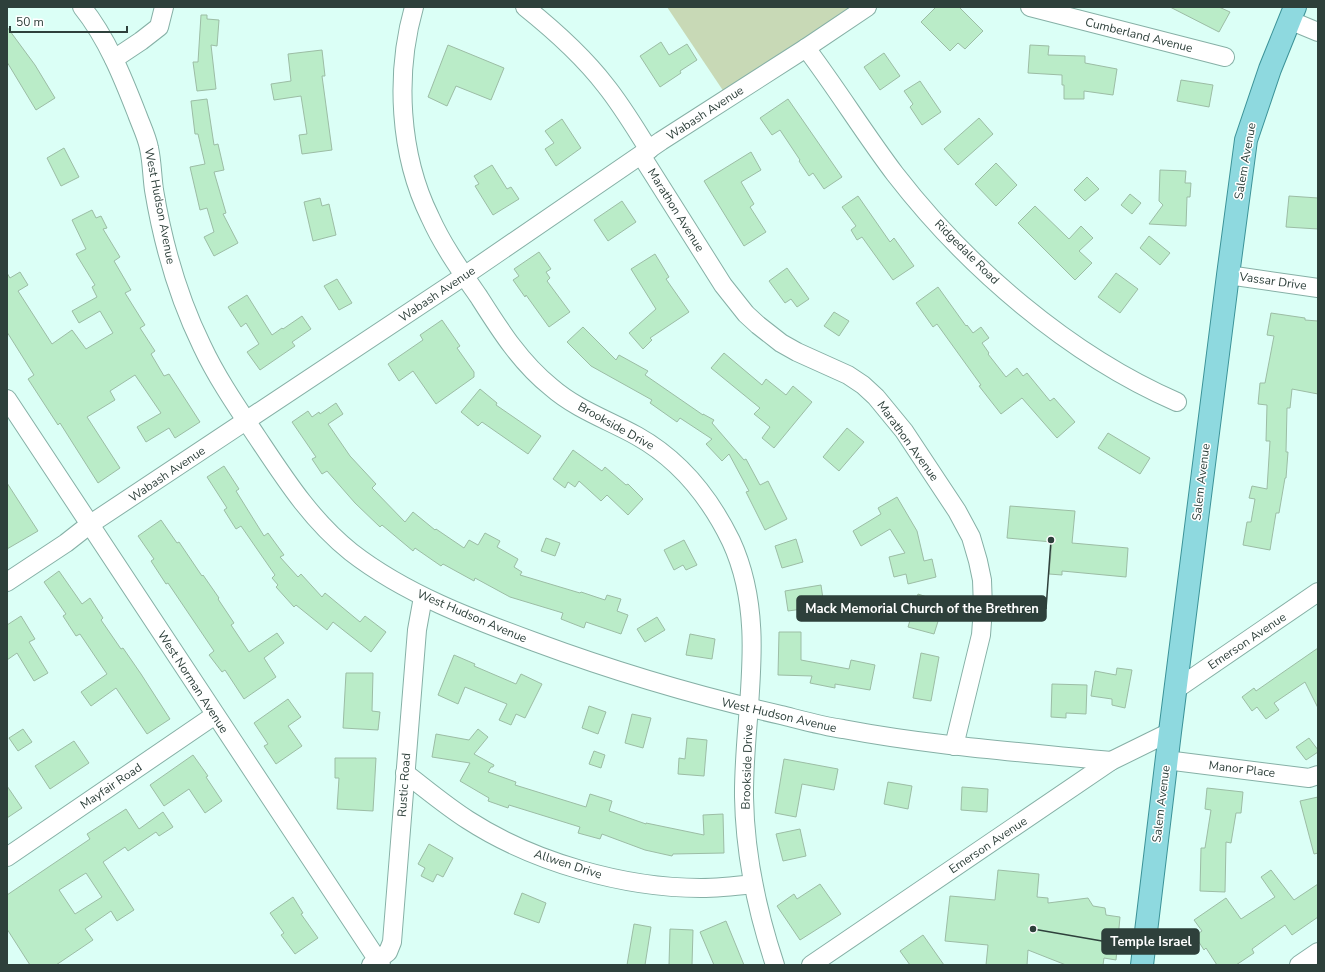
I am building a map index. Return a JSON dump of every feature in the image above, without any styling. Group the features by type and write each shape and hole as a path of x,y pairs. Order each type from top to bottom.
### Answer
{"main road":[{"name":"Salem Avenue","path":"1142,965 1166,760 1246,140 1270,69 1292,14"}],"street":[{"name":"West Hudson Avenue","path":"82,7 114,59 132,101 149,147 154,192 166,251 181,297 200,342 214,370 292,490 322,526 351,552 381,573 423,597 510,633 575,657 663,686 843,730 954,746 1111,761"},
{"path":"114,59 142,41 159,27 164,7"},
{"name":"Brookside Drive","path":"414,7 407,35 403,76 403,107 408,146 414,176 429,217 447,250 508,342 528,367 563,397 658,449 683,471 714,508 738,559 749,601 752,650 750,708 744,772 747,847 753,884 767,941 775,965"},
{"name":"Marathon Avenue","path":"526,7 548,25 574,50 606,86 627,114 645,152 723,285 746,314 781,343 797,352 848,375 863,385 876,397 904,431 957,511 971,538 978,561 982,580 984,608 981,635 954,746"},
{"name":"Wabash Avenue","path":"7,582 66,543 89,525 464,276 645,152 867,7"},
{"name":"Cumberland Avenue","path":"1030,7 1225,57"},
{"path":"1292,14 1318,32"},
{"name":"Ridgedale Road","path":"806,48 896,175 936,222 979,266 1025,307 1075,345 1108,367 1177,402"},
{"name":"Vassar Drive","path":"1228,275 1318,288"},
{"name":"West Norman Avenue","path":"7,399 377,964"},
{"name":"Emerson Avenue","path":"1175,690 1318,592"},
{"name":"Rustic Road","path":"377,964 388,952 392,942 417,630 423,597"},
{"name":"Mayfair Road","path":"7,857 215,715"},
{"name":"Emerson Avenue","path":"811,965 1111,761 1170,732"},
{"name":"Manor Place","path":"1166,760 1309,778 1318,775"},
{"name":"Allwen Drive","path":"405,773 452,810 470,822 511,844 543,858 580,870 626,881 664,886 702,888 753,884"},
{"path":"1299,965 1318,952"}],"green space":[{"path":"667,7 867,7 728,98"}],"building":[{"path":"936,7 959,7 983,31 965,49 958,43 950,51 921,22"},
{"path":"1170,7 1219,7 1230,12 1219,32"},
{"path":"201,15 207,15 207,19 219,20 217,46 211,45 216,89 197,91 193,62 198,62"},
{"path":"7,27 35,65 55,98 36,110 7,62"},
{"path":"661,42 669,55 687,44 697,60 660,87 640,56"},
{"path":"448,45 504,68 491,100 456,86 447,106 428,97"},
{"path":"1030,45 1049,46 1048,55 1085,56 1085,63 1117,69 1113,95 1084,91 1084,99 1064,99 1062,75 1028,73"},
{"path":"322,50 325,76 322,76 332,150 302,154 299,135 307,134 301,96 274,100 271,84 291,81 288,54"},
{"path":"884,53 900,76 880,90 864,67"},
{"path":"1181,80 1213,85 1209,107 1177,101"},
{"path":"920,81 941,112 922,125 910,107 913,104 904,91"},
{"path":"207,99 214,145 218,144 224,170 214,172 226,213 223,214 238,243 214,256 204,237 214,232 207,208 200,210 190,167 205,164 198,134 195,134 191,101"},
{"path":"788,99 842,177 824,189 813,173 809,176 780,130 772,135 760,118"},
{"path":"979,118 993,134 958,165 944,149"},
{"path":"562,119 581,148 556,166 545,149 554,143 545,131"},
{"path":"64,148 79,177 61,186 47,158"},
{"path":"751,152 761,170 741,182 754,204 750,207 766,232 744,246 704,181"},
{"path":"996,163 1017,185 996,206 975,184"},
{"path":"492,165 507,189 511,187 519,199 493,215 475,186 479,184 474,176"},
{"path":"1160,170 1186,171 1185,183 1191,183 1190,197 1187,197 1186,226 1149,224 1163,205 1159,201"},
{"path":"1087,177 1099,189 1085,201 1074,190"},
{"path":"1130,194 1141,203 1132,214 1121,205"},
{"path":"858,196 890,242 894,238 914,266 893,280 862,237 857,240 851,230 856,226 842,207"},
{"path":"1289,196 1318,198 1318,229 1286,227"},
{"path":"320,198 322,206 329,204 336,235 313,241 304,202"},
{"path":"622,201 636,222 608,241 594,220"},
{"path":"1035,206 1069,239 1081,226 1093,238 1079,251 1092,263 1075,280 1018,223"},
{"path":"92,210 96,218 101,216 107,228 103,229 120,257 114,261 131,290 125,293 145,325 140,328 155,351 151,354 164,376 169,374 200,422 175,438 169,428 146,442 137,427 161,413 135,375 110,391 115,400 87,417 120,468 98,483 60,423 58,425 28,379 34,375 7,332 7,273 10,278 20,272 28,285 18,291 52,344 72,330 86,349 113,333 100,311 79,323 72,311 97,297 92,287 95,285 76,254 86,249 72,220"},
{"path":"1149,236 1170,253 1160,265 1140,248"},
{"path":"539,252 551,269 546,272 550,278 547,281 570,312 549,327 513,280 519,276 514,269"},
{"path":"655,254 669,277 666,279 689,312 650,338 652,340 643,349 629,333 656,309 631,269"},
{"path":"787,268 809,299 797,307 791,299 785,303 769,281"},
{"path":"1116,273 1138,289 1120,313 1098,297"},
{"path":"337,279 352,303 339,310 324,286"},
{"path":"938,287 966,326 967,325 973,333 981,327 989,338 982,343 989,353 988,354 1006,377 1017,368 1023,376 1027,373 1050,401 1054,398 1075,422 1057,438 1022,398 1001,414 979,386 981,385 937,324 933,327 916,303"},
{"path":"247,295 272,335 302,316 311,329 292,342 295,346 260,370 247,352 259,344 246,323 241,327 228,307"},
{"path":"834,312 849,321 839,336 824,326"},
{"path":"1271,313 1318,321 1318,394 1292,389 1290,408 1287,408 1286,452 1288,452 1286,478 1279,513 1276,513 1270,550 1243,545 1247,522 1251,522 1255,499 1249,498 1252,486 1267,489 1270,441 1266,441 1267,405 1258,404 1260,383 1265,383 1274,336 1267,335"},
{"path":"442,320 460,346 457,348 474,372 474,377 436,404 413,371 399,381 388,364 423,340 420,335"},
{"path":"583,327 616,360 619,355 648,371 645,375 703,415 714,420 712,423 744,460 746,459 760,485 768,481 787,519 765,530 746,492 749,491 729,454 722,461 706,444 712,439 680,418 677,422 650,403 652,400 591,366 567,342"},
{"path":"724,353 762,385 766,379 786,395 793,386 812,402 774,448 762,438 770,427 754,414 760,408 711,368"},
{"path":"480,389 497,403 496,405 541,436 528,454 482,422 478,426 461,412"},
{"path":"336,403 343,414 328,424 350,456 376,484 372,488 405,522 413,512 435,530 436,529 464,548 469,540 478,545 485,533 500,541 497,547 518,559 514,567 522,572 520,575 605,600 607,595 621,599 617,611 628,615 621,634 586,622 584,628 561,619 563,613 510,597 475,578 474,581 443,564 441,566 415,548 413,551 382,525 380,527 355,503 327,471 322,474 312,459 316,457 292,422 308,411 312,417 319,412 320,414"},
{"path":"847,428 864,442 839,471 823,457"},
{"path":"1108,433 1150,458 1140,474 1098,448"},
{"path":"573,450 602,471 605,467 626,485 628,484 643,499 628,515 607,495 601,501 579,481 575,487 568,482 565,488 553,479"},
{"path":"224,466 239,489 236,491 264,536 268,533 284,555 280,557 298,577 301,574 322,597 325,593 360,622 365,616 386,632 371,652 333,622 327,630 296,605 294,607 276,587 278,585 272,578 275,575 241,526 236,529 224,510 227,508 207,477"},
{"path":"7,483 38,531 7,549"},
{"path":"897,497 917,531 924,561 932,559 936,577 908,584 906,574 894,577 889,557 905,553 890,529 861,546 853,531 881,514 878,508"},
{"path":"1010,506 1075,511 1072,543 1128,548 1126,577 1062,571 1062,575 1049,574 1052,542 1007,538"},
{"path":"161,520 177,543 179,542 219,598 218,599 234,623 231,625 249,652 277,633 284,643 264,658 276,677 244,699 225,670 222,672 209,655 214,651 168,583 166,584 151,561 154,559 138,536"},
{"path":"546,538 560,543 555,556 541,551"},
{"path":"796,539 803,562 782,568 775,546"},
{"path":"684,540 697,565 686,570 683,565 674,570 664,550"},
{"path":"59,571 82,604 90,598 103,618 101,620 121,649 123,648 170,719 147,734 116,688 91,706 81,692 107,674 80,634 76,636 63,616 66,614 44,582"},
{"path":"821,585 824,606 788,611 785,591"},
{"path":"918,594 936,600 932,613 940,615 934,634 908,627"},
{"path":"21,616 35,639 29,642 48,673 34,681 17,653 7,660 7,625"},
{"path":"657,617 665,630 645,642 637,629"},
{"path":"779,632 801,632 801,660 849,669 851,660 875,665 870,690 835,684 835,688 810,683 812,676 778,675"},
{"path":"690,634 715,639 712,659 686,655"},
{"path":"1318,648 1318,708 1305,682 1274,703 1279,710 1266,719 1257,707 1252,711 1242,697 1254,688 1256,691"},
{"path":"921,653 939,657 931,701 913,698"},
{"path":"454,655 475,664 474,666 516,684 521,674 542,684 525,718 516,714 511,725 499,720 507,704 465,687 458,704 438,695"},
{"path":"1117,668 1132,670 1125,708 1112,705 1112,699 1091,696 1095,671 1116,675"},
{"path":"346,673 373,673 372,711 380,712 378,730 343,728"},
{"path":"1052,684 1087,685 1086,714 1066,713 1066,718 1051,717"},
{"path":"288,699 301,717 288,726 302,746 276,764 264,746 268,744 254,723"},
{"path":"589,706 606,712 598,734 582,728"},
{"path":"632,714 651,718 643,748 625,743"},
{"path":"23,729 32,742 18,751 9,738"},
{"path":"478,729 488,737 474,754 494,765 488,772 516,782 515,785 586,807 590,794 612,801 609,811 646,824 704,835 703,815 723,814 724,853 673,854 672,856 645,850 602,834 600,839 578,833 580,827 509,805 508,808 488,801 489,798 460,781 470,763 432,757 436,734 469,740"},
{"path":"687,738 707,740 704,776 678,774 679,758 685,759"},
{"path":"1309,738 1318,752 1306,760 1296,747"},
{"path":"74,741 89,763 50,789 35,766"},
{"path":"594,751 605,755 601,768 589,764"},
{"path":"193,755 208,776 206,777 222,801 205,813 189,789 164,806 150,785"},
{"path":"335,758 376,758 373,811 337,809 339,778 335,778"},
{"path":"784,759 838,769 834,790 802,784 796,817 775,813"},
{"path":"888,782 912,786 908,809 884,804"},
{"path":"7,786 22,808 7,818"},
{"path":"962,787 988,789 987,812 961,810"},
{"path":"1207,788 1243,792 1241,813 1236,813 1231,843 1226,842 1225,892 1200,891 1201,848 1205,848 1211,810 1205,809"},
{"path":"1318,797 1318,853 1314,854 1300,801"},
{"path":"126,809 139,829 163,812 173,827 159,836 156,832 128,851 125,847 103,862 134,910 117,921 111,911 85,929 93,940 56,965 30,965 7,929 7,895 90,839 87,834","holes":["86,873 102,897 75,914 59,890"]},
{"path":"800,829 806,856 783,861 776,834"},
{"path":"429,844 453,858 443,877 437,874 433,882 421,876 425,868 418,864"},
{"path":"998,870 1039,874 1037,897 1048,898 1048,903 1088,898 1093,906 1105,908 1106,915 1120,917 1116,960 1104,958 1103,965 1066,965 1028,950 1027,965 986,965 988,945 945,941 950,896 995,900"},
{"path":"1271,870 1294,900 1318,884 1318,917 1292,935 1285,925 1252,949 1254,953 1236,965 1217,965 1206,948 1204,950 1195,936 1202,931 1194,920 1226,898 1241,919 1275,897 1261,877"},
{"path":"820,884 841,914 800,940 777,906 794,894 797,899"},
{"path":"522,893 546,903 539,923 514,914"},
{"path":"293,897 303,913 301,914 318,938 295,954 281,935 284,933 270,913"},
{"path":"726,921 744,965 714,965 700,932"},
{"path":"634,924 651,927 645,965 627,965"},
{"path":"670,929 693,930 692,965 669,965"},
{"path":"923,935 944,965 910,965 900,951"}],"place":[{"name":"Mack Memorial Church of the Brethren","path":"1051,540"},
{"name":"Temple Israel","path":"1033,929"}]}
